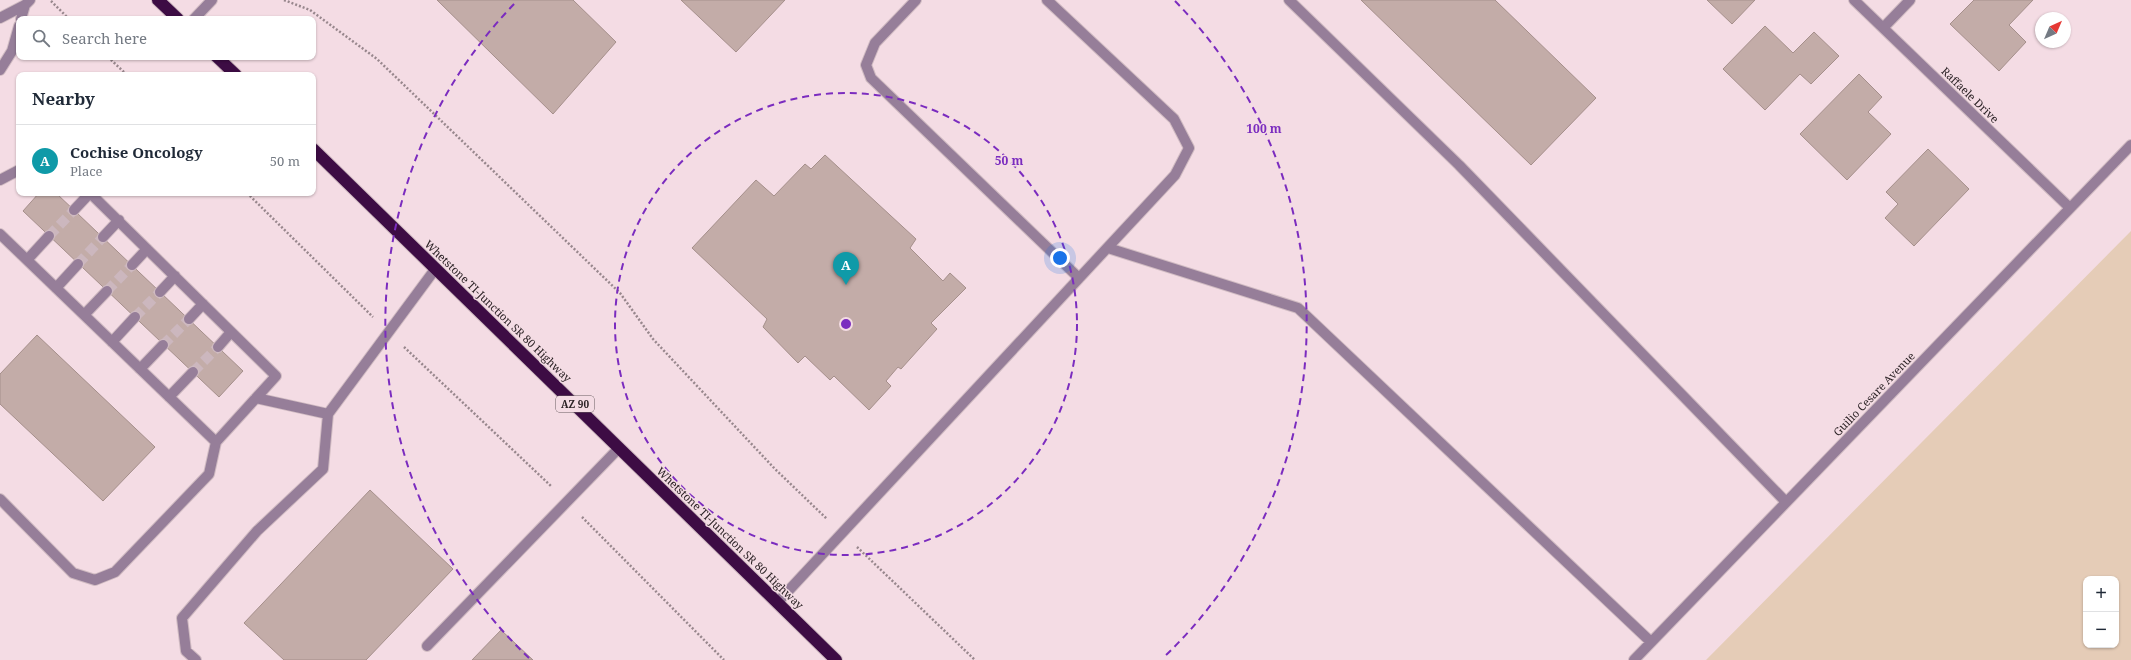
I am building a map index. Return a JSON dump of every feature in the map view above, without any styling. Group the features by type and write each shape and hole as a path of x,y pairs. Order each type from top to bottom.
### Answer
{"highway":[{"path":"158,0 175,16"},
{"path":"220,60 233,72"},
{"name":"Whetstone TI-Junction SR 80 Highway","path":"316,152 836,660"}],"street":[{"path":"197,16 212,0"},
{"path":"916,0 875,43 866,65 870,78 1079,278"},
{"path":"777,602 1175,176 1189,148 1174,119 1047,0"},
{"path":"1289,0 1459,165 1786,502"},
{"name":"Raffaele Drive","path":"1854,0 2069,208"},
{"path":"1884,28 1910,0"},
{"path":"0,18 27,3"},
{"path":"22,16 27,3"},
{"path":"0,70 12,51 16,37"},
{"name":"Guilio Cesare Avenue","path":"1634,660 2131,145"},
{"path":"0,180 16,172"},
{"path":"74,210 87,196"},
{"path":"0,499 73,573 95,580 115,572 209,474 216,442 276,376 93,196"},
{"path":"103,237 119,220"},
{"path":"0,234 216,442"},
{"path":"27,260 49,236"},
{"path":"1108,248 1298,308 1652,642"},
{"path":"132,265 147,249"},
{"path":"56,288 78,264"},
{"path":"196,660 186,651 182,618 257,531 323,469 328,414 436,268"},
{"path":"160,292 175,276"},
{"path":"84,315 107,291"},
{"path":"189,319 203,304"},
{"path":"112,342 135,317"},
{"path":"218,347 231,332"},
{"path":"140,369 164,345"},
{"path":"169,397 192,372"},
{"path":"256,398 328,414"},
{"path":"427,646 620,448"}],"path":[{"path":"50,0 66,16"},
{"path":"284,0 310,10 377,59 620,293 653,339 775,469 975,660"},
{"path":"111,60 123,72"},
{"path":"250,196 389,332 567,502 724,660"}],"shaded area":[{"path":"2131,231 2131,660 1706,660"}],"building":[{"path":"437,0 573,0 616,42 553,114"},
{"path":"681,0 785,0 736,52"},
{"path":"1361,0 1495,0 1596,98 1531,165"},
{"path":"1707,0 1755,0 1732,24"},
{"path":"1974,0 2033,0 2009,25 2026,42 1999,71 1950,24"},
{"path":"1765,26 1793,53 1814,32 1839,56 1811,84 1800,74 1765,110 1723,69"},
{"path":"1859,74 1882,97 1868,112 1891,134 1847,180 1800,134"},
{"path":"1928,149 1969,189 1914,246 1885,218 1898,204 1886,192"},
{"path":"825,155 916,239 910,248 943,281 950,273 966,288 931,323 937,329 901,369 898,367 886,381 891,386 869,410 834,376 830,380 805,356 798,363 763,327 767,319 692,248 756,180 774,196 805,164 811,169"},
{"path":"36,196 59,196 243,371 219,397 23,211"},
{"path":"37,335 155,447 103,501 0,404 0,374"},
{"path":"370,490 453,569 366,660 284,660 244,623"},
{"path":"501,630 533,660 472,660"}],"tunnel":[{"path":"49,236 74,210"},
{"path":"78,264 103,237"},
{"path":"107,291 132,265"},
{"path":"135,317 160,292"},
{"path":"163,345 189,319"},
{"path":"193,372 218,347"}],"place":[{"name":"Cochise Oncology","path":"846,285"}]}
